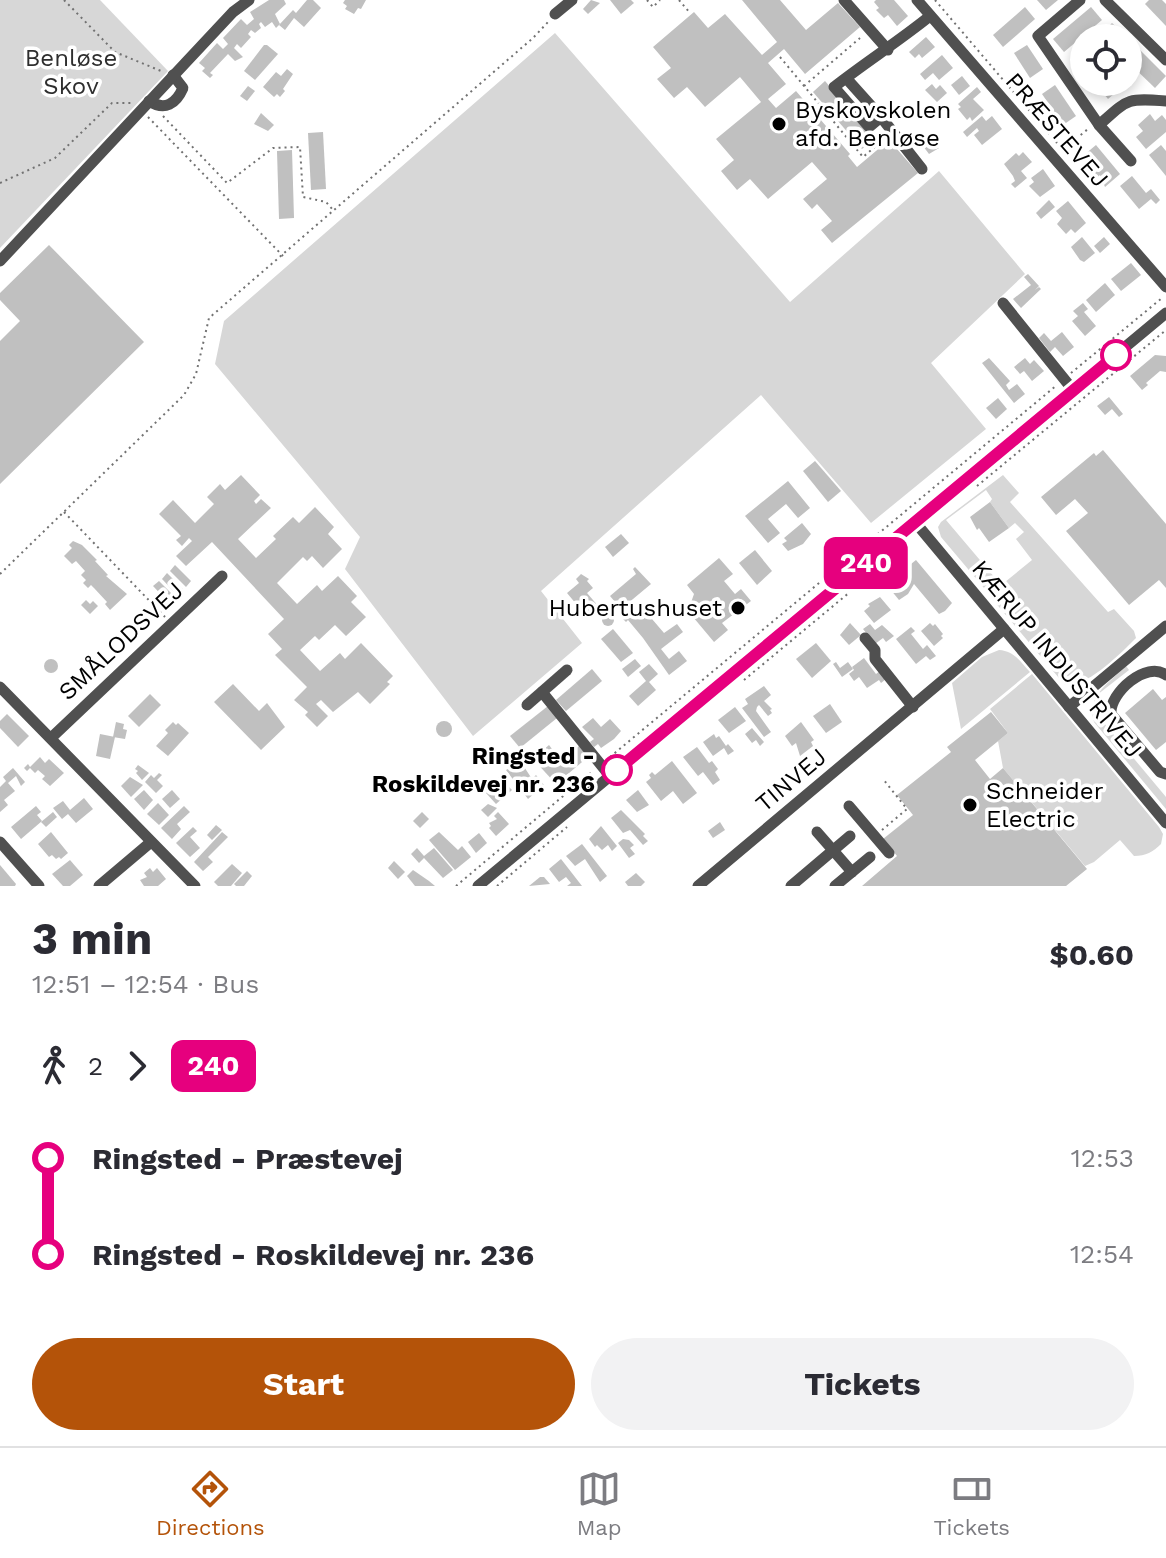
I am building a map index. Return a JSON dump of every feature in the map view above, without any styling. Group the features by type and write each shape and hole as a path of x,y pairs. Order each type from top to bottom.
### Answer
{"street":[{"path":"0,261 149,106 173,75 233,12 249,0"},
{"path":"555,14 572,0"},
{"path":"844,0 888,50"},
{"name":"PRÆSTEVEJ","path":"917,0 1166,287"},
{"path":"1080,0 1038,36 1099,125 1131,161"},
{"path":"1105,0 1166,60"},
{"path":"922,169 881,117 869,127 834,87 930,16"},
{"path":"149,106 170,105 178,99 183,88 173,75"},
{"path":"1099,125 1124,102 1135,99 1166,101"},
{"path":"1003,303 1073,390"},
{"path":"478,886 1166,313"},
{"name":"KÆRUP INDUSTRIVEJ","path":"915,522 1166,823"},
{"name":"SMÅLODSVEJ","path":"51,738 222,576"},
{"path":"1069,707 1166,626"},
{"name":"TINVEJ","path":"698,886 1004,629"},
{"path":"865,638 875,650 875,659 913,707"},
{"path":"1129,657 1141,674"},
{"path":"1166,675 1154,669 1141,674 1113,698 1111,714 1160,772 1166,774"},
{"path":"527,705 567,670"},
{"path":"0,687 195,886"},
{"path":"542,692 610,776"},
{"path":"849,806 889,853"},
{"path":"817,832 852,872"},
{"path":"791,886 850,836"},
{"path":"0,842 39,886"},
{"path":"103,885 151,842"},
{"path":"835,886 870,857"}],"path":[{"path":"64,0 115,52 173,75"},
{"path":"647,0 653,7 660,0"},
{"path":"679,0 690,13"},
{"path":"935,0 1063,150 1090,127 1099,125"},
{"path":"0,574 184,395 196,374 209,318 533,38 555,14"},
{"path":"804,86 870,29"},
{"path":"780,57 863,157 893,132"},
{"path":"0,183 55,158 112,103 132,104 149,106 160,113 227,183 273,148 300,147 303,197 326,202 333,211"},
{"path":"149,106 283,256"},
{"path":"456,886 1166,295"},
{"path":"63,511 172,624"},
{"path":"874,836 907,809 883,779"}],"green space":[{"name":"Benløse Skov","path":"0,0 100,0 168,71 0,248"},
{"path":"555,33 790,302 939,171 1025,274 931,363 986,429 871,523 761,395 541,591 582,643 473,736 345,569 360,537 215,364 224,321"},
{"path":"1003,475 1019,493 1010,502 1108,612 1114,609 1134,631 1136,638 1129,645 1102,669 1082,681 1064,684 989,595 1032,560 1016,539 1024,532 1015,523 1009,528 990,502 992,499 986,490 946,520 996,579 984,588 941,537 938,527 941,522"},
{"path":"999,650 1013,654 1030,672 961,729 952,683 982,657"},
{"path":"1126,666 1129,670 1098,694 1106,684"},
{"path":"1032,674 1159,827 1163,834 1161,844 1152,851 1134,856 1120,840 1085,866 1003,768 998,741 1008,733 990,709"},
{"path":"1097,696 1095,712 1166,797 1166,809 1094,722 1092,713"}],"building":[{"path":"269,0 284,0 286,4 275,14 280,24 276,28 272,22 265,27 261,22 261,28 255,33 251,30 248,34 251,37 241,48 237,44 234,48 243,57 235,61 228,54 210,73 213,75 210,78 199,63 217,43 223,49 228,44 223,38 241,19 247,25 254,19 250,12"},
{"path":"307,0 313,0 321,8 304,27 294,18 285,30 279,25 293,10 296,13"},
{"path":"345,0 366,0 354,14 345,9"},
{"path":"591,0 600,3 588,14 583,9"},
{"path":"610,0 631,0 634,3 621,14"},
{"name":"Byskovskolen afd. Benløse","path":"742,0 780,0 806,30 838,3 860,27 805,74 784,49 768,63 786,84 768,99 776,108 796,91 850,154 848,156 857,167 889,140 918,173 832,243 821,230 832,221 817,204 812,209 803,199 827,179 812,162 768,199 750,179 737,190 721,171 734,160 716,139 761,102 740,77 705,107 687,87 674,98 657,79 671,68 653,47 694,12 708,28 725,14 762,55 777,42"},
{"path":"894,0 908,16 897,26 888,15 884,18 876,10 879,8 874,2"},
{"path":"1037,0 1058,0 1046,10"},
{"path":"1149,0 1162,0 1166,4 1166,26 1145,4"},
{"path":"1025,7 1035,19 1003,47 993,35"},
{"path":"1091,7 1102,20 1097,24 1071,24"},
{"path":"1070,25 1070,47 1064,52 1053,39"},
{"path":"926,37 935,47 922,58 919,54 915,58 909,52"},
{"path":"264,45 278,54 255,80 244,71"},
{"path":"1027,45 1043,69 1030,78 1014,53"},
{"path":"1142,52 1166,76 1155,88 1142,75"},
{"path":"942,55 953,68 939,80 933,73 925,80 920,74"},
{"path":"287,69 293,74 283,89 285,91 280,97 277,94 274,97 263,87 276,72 281,76"},
{"path":"962,76 970,86 959,95 951,85"},
{"path":"825,81 875,139 862,149 813,92"},
{"path":"932,84 936,89 940,85 947,93 937,102 925,90"},
{"path":"1055,85 1076,116 1063,125 1042,94"},
{"path":"248,86 255,91 247,101 240,96"},
{"path":"977,87 981,92 973,99 984,110 972,121 970,117 967,120 958,109 961,107 958,104"},
{"path":"261,113 274,125 268,131 254,124"},
{"path":"1150,114 1155,121 1162,115 1166,120 1166,132 1146,149 1136,137 1143,131 1138,125"},
{"path":"982,116 986,121 992,116 1002,129 982,145 974,135 979,131 977,128 967,137 963,132"},
{"path":"323,132 326,189 311,190 308,133"},
{"path":"930,137 939,148 929,154 923,146"},
{"path":"1096,145 1120,174 1105,187 1100,175 1095,179 1085,167 1090,163 1084,155"},
{"path":"1161,145 1166,151 1166,176 1149,155"},
{"path":"292,150 294,218 279,219 277,151"},
{"path":"1023,152 1032,162 1021,171 1027,178 1015,188 1011,184 1015,181 1013,176 1004,164 1016,153 1019,156"},
{"path":"1043,169 1055,186 1040,197 1029,186 1034,182 1031,178"},
{"path":"1132,176 1146,193 1151,189 1160,200 1156,204 1151,199 1139,209 1120,186"},
{"path":"1049,200 1055,207 1041,219 1036,213"},
{"path":"1068,201 1086,223 1075,233 1071,229 1066,234 1057,224 1062,218 1056,211"},
{"path":"1082,237 1095,253 1084,262 1071,247"},
{"path":"1104,237 1110,244 1100,253 1094,246"},
{"path":"49,245 144,342 0,484 0,341 20,321 0,300 0,293"},
{"path":"1131,263 1141,275 1121,291 1111,279"},
{"path":"1028,274 1039,286 1035,290 1041,289 1021,308 1013,299 1031,285 1024,277"},
{"path":"1105,283 1115,295 1096,312 1086,300"},
{"path":"1083,303 1088,309 1084,312 1096,326 1085,336 1072,321 1078,316 1073,311"},
{"path":"1062,332 1074,347 1063,356 1055,347 1050,352 1039,338 1044,333 1051,341"},
{"path":"1155,355 1166,356 1166,372 1160,371 1142,390 1130,376"},
{"path":"989,358 1010,381 1006,385 1009,390 1017,384 1025,394 1014,403 982,363"},
{"path":"1025,358 1030,364 1034,360 1044,371 1032,381 1024,371 1020,374 1014,367"},
{"path":"1109,397 1123,414 1119,417 1112,409 1105,415 1097,406"},
{"path":"998,398 1007,409 996,419 986,408"},
{"path":"1103,450 1166,524 1166,588 1159,580 1129,605 1066,531 1088,513 1075,499 1056,515 1041,497 1094,453 1096,456"},
{"path":"815,461 841,491 828,502 803,471"},
{"path":"241,475 260,495 254,501 256,504 261,499 271,508 238,539 256,558 293,517 299,523 315,507 334,527 328,534 342,549 323,568 312,556 307,561 303,557 277,583 297,604 317,585 322,591 338,576 357,596 351,602 366,617 346,636 335,625 319,640 315,636 300,650 320,671 340,653 345,659 361,643 393,676 387,682 390,684 370,704 358,692 333,712 321,700 316,704 328,716 317,727 305,715 308,712 294,700 307,687 275,655 282,649 268,634 284,619 212,542 186,566 176,556 192,541 189,538 182,546 176,540 181,536 159,514 173,500 195,523 214,504 207,497 220,484 225,490"},
{"path":"788,481 810,508 798,518 786,504 768,519 780,533 768,543 745,516"},
{"path":"990,502 1009,528 989,542 970,517"},
{"path":"802,523 811,534 803,544 788,551 782,544 787,541 784,538"},
{"path":"621,534 629,543 613,557 605,547"},
{"path":"73,541 82,545 97,560 106,576 127,594 110,610 105,604 107,602 91,585 88,588 83,583 86,580 81,575 85,571 76,561 72,564 64,556 72,548 69,545"},
{"path":"755,550 772,571 757,585 739,563"},
{"path":"719,558 733,574 724,581 735,594 741,589 751,601 722,623 728,630 714,642 688,611 694,594 687,585"},
{"path":"916,560 952,603 939,614 914,584 908,594 899,600 886,584"},
{"path":"175,565 191,581 186,587 170,571"},
{"path":"635,567 651,584 621,609 610,596 636,574"},
{"path":"167,573 183,589 177,595 162,579"},
{"path":"581,574 589,579 587,581 593,588 587,593 599,607 587,617 567,593 579,583 576,579"},
{"path":"159,581 175,597 169,603 153,586"},
{"path":"880,597 891,610 874,623 864,611 870,606 868,604"},
{"path":"86,600 98,606 90,614 81,605"},
{"path":"640,605 664,633 677,624 683,632 661,649 669,659 679,651 687,661 669,675 643,638 628,620 626,622 622,618"},
{"path":"608,614 614,620 608,626 602,620"},
{"path":"850,623 861,635 849,645 840,635"},
{"path":"930,623 935,624 943,634 934,646 921,631"},
{"path":"870,624 875,630 882,625 894,636 886,642 883,638 875,644 863,629"},
{"path":"911,627 915,631 911,634 923,649 927,645 936,656 930,660 926,656 916,664 896,639"},
{"path":"613,629 633,653 621,662 601,639"},
{"path":"816,643 831,661 812,678 796,659"},
{"path":"864,658 876,674 880,671 886,679 867,688 859,677 854,681 849,674 854,670 852,667"},
{"path":"51,659 58,666 51,673 44,666"},
{"path":"635,659 641,666 628,677 622,669"},
{"path":"836,662 840,668 848,662 853,669 842,677 833,664"},
{"path":"649,664 658,674 649,682 656,690 638,706 629,696 646,681 639,672"},
{"path":"592,669 602,681 566,711 556,700"},
{"path":"233,684 259,711 267,703 285,727 261,750 214,702"},
{"path":"764,686 771,695 764,701 772,713 768,716 759,705 756,711 771,732 764,737 742,708 748,704 745,699"},
{"path":"1153,689 1162,700 1166,697 1166,742 1156,750 1125,713"},
{"path":"150,694 161,705 139,727 128,716"},
{"path":"830,704 842,722 826,733 813,716"},
{"path":"548,706 557,718 520,748 510,736"},
{"path":"735,707 746,721 729,733 718,720"},
{"name":"Schneider Electric","path":"991,712 1008,733 975,760 990,779 1003,768 1087,869 1066,886 862,886 897,856 883,839 913,815 897,795 951,752 947,747"},
{"path":"7,714 29,736 18,747 0,728 0,721"},
{"path":"593,718 601,727 610,719 621,731 601,748 598,744 594,747 590,742 594,739 582,727"},
{"path":"444,721 450,723 450,735 444,737 438,735 436,729 438,723"},
{"path":"116,722 124,724 123,729 127,730 125,739 113,737"},
{"path":"173,722 189,733 168,756 156,746"},
{"path":"801,722 814,740 811,742 813,746 800,756 796,743 792,746 785,736"},
{"path":"752,728 764,742 760,746 756,740 752,743 745,734"},
{"path":"100,734 115,737 110,759 96,756"},
{"path":"714,734 734,751 728,755 724,748 713,756 703,742"},
{"path":"549,745 561,761 579,746 588,757 556,784 533,759"},
{"path":"697,747 718,769 715,772 720,780 713,785 703,772 698,776 683,757"},
{"path":"40,757 45,763 49,759 64,773 50,786 38,770 35,773 30,768 27,771 24,768 28,764 30,767"},
{"path":"672,761 697,793 683,804 673,791 661,801 646,782 652,772 655,775"},
{"path":"521,762 532,779 536,775 544,785 528,799 506,770"},
{"path":"138,765 149,773 142,780 136,773"},
{"path":"13,768 25,782 21,786 16,776 8,783 15,791 4,800 8,805 0,812 0,787 6,781 3,777"},
{"path":"159,773 162,775 157,780 163,786 156,793 145,782 151,775 154,778"},
{"path":"130,777 143,785 131,797 121,786"},
{"path":"499,777 512,790 496,804 486,793"},
{"path":"144,790 153,800 144,810 134,799"},
{"path":"172,790 180,799 170,808 162,799"},
{"path":"638,790 649,805 637,812 626,800"},
{"path":"84,798 93,809 76,823 68,814 62,819 53,808 63,801 70,810"},
{"path":"158,803 169,815 159,825 147,814"},
{"path":"488,804 497,808 488,817 481,810"},
{"path":"36,806 41,812 37,815 42,821 21,839 11,827"},
{"path":"184,806 190,812 177,824 181,829 172,839 161,828"},
{"path":"621,810 645,834 643,836 648,841 643,845 630,830 623,833 611,818"},
{"path":"53,812 57,817 46,827 41,822"},
{"path":"422,812 429,819 420,828 413,821"},
{"path":"498,812 509,824 496,836 489,823 497,819 494,816"},
{"path":"720,822 725,830 713,838 708,831"},
{"path":"216,825 222,830 212,840 207,835"},
{"path":"601,826 617,846 612,851 608,845 602,850 597,845 595,847 589,839"},
{"path":"193,827 197,831 190,837 200,848 190,857 176,843"},
{"path":"51,832 68,853 61,859 52,855 49,857 38,844"},
{"path":"222,832 228,837 208,857 213,862 203,871 194,862"},
{"path":"439,832 458,850 462,846 471,857 455,870 429,840"},
{"path":"479,833 487,843 476,853 468,842"},
{"path":"623,839 634,845 630,848 635,854 629,858 618,843"},
{"path":"582,844 607,876 600,882 585,859 575,866 566,856"},
{"path":"417,848 424,856 434,848 453,870 443,878 424,858 419,863 411,854"},
{"path":"561,859 582,886 567,886 571,883 566,877 559,882 549,869"},
{"path":"70,860 83,875 70,886 63,886 52,874"},
{"path":"394,861 405,872 398,879 388,868"},
{"path":"232,864 242,873 231,886 218,886 214,882"},
{"path":"0,865 16,884 15,886 0,886"},
{"path":"150,868 153,872 157,868 166,879 158,886 144,886 140,880 147,877 144,873"},
{"path":"413,870 435,886 415,886 407,876"},
{"path":"247,871 252,876 244,886 236,886 234,884"},
{"path":"636,873 645,882 641,886 628,886 625,882"},
{"path":"540,877 550,884 529,886"}],"bus line":[{"name":"240","path":"617,770 1116,355"}],"place":[{"name":"Byskovskolen afd. Benløse","path":"779,124"},
{"name":"Hubertushuset","path":"738,608"},
{"name":"Ringsted - Roskildevej nr. 236","path":"617,770"},
{"name":"Schneider Electric","path":"970,805"}]}
